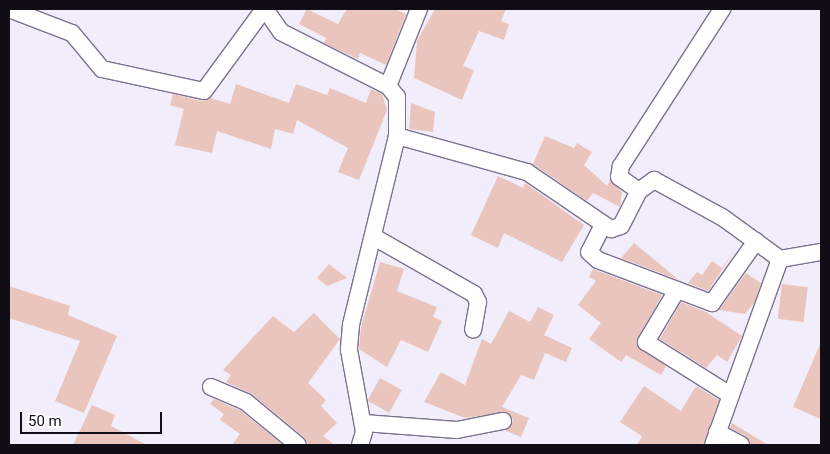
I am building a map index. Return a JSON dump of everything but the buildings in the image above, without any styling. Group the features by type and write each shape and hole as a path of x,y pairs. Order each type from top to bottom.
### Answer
{"street":[{"path":"9,9 72,33 94,63 110,71 139,75 206,90 265,9 281,32 388,86 396,97 397,136 349,350 364,423 360,445"},
{"path":"388,86 418,9"},
{"path":"639,191 620,177 621,166 722,9"},
{"path":"397,136 527,172 548,182 603,225 614,230 621,226 639,191 649,180 662,183 756,241 780,259 821,252"},
{"path":"603,225 589,252 598,260 712,303 756,241"},
{"path":"374,237 474,294 478,302 473,330"},
{"path":"741,445 715,438 780,259"},
{"path":"676,290 646,342 730,395"},
{"path":"211,387 246,402 298,445"},
{"path":"364,423 400,429 456,430 503,421"}]}
